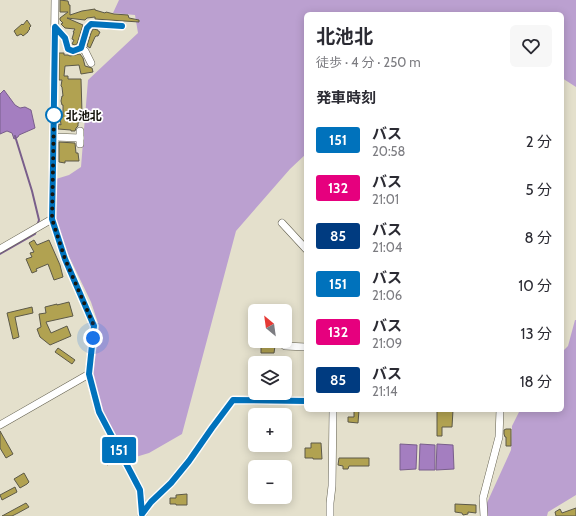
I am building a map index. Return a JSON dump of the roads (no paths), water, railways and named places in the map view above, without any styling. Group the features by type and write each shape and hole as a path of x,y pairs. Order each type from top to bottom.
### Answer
{"street":[{"path":"55,0 52,219 65,259 94,326 89,374 99,412 140,490 142,515"},
{"path":"81,48 87,28 91,24 122,26"},
{"path":"55,27 65,38 68,49 73,51 81,48"},
{"path":"81,48 85,51 91,63"},
{"path":"54,137 80,138"},
{"path":"0,249 52,219"},
{"path":"282,223 304,247"},
{"path":"292,346 304,347"},
{"path":"0,425 89,374"},
{"path":"142,515 151,502 171,483 189,461 233,400 304,401"},
{"path":"330,516 333,412"},
{"path":"484,516 483,498 499,436 500,412"}],"waterway":[{"path":"15,136 32,191 39,220 37,226"},
{"path":"0,254 35,234 36,230"}],"place":[{"name":"北池北","path":"54,115"}]}
